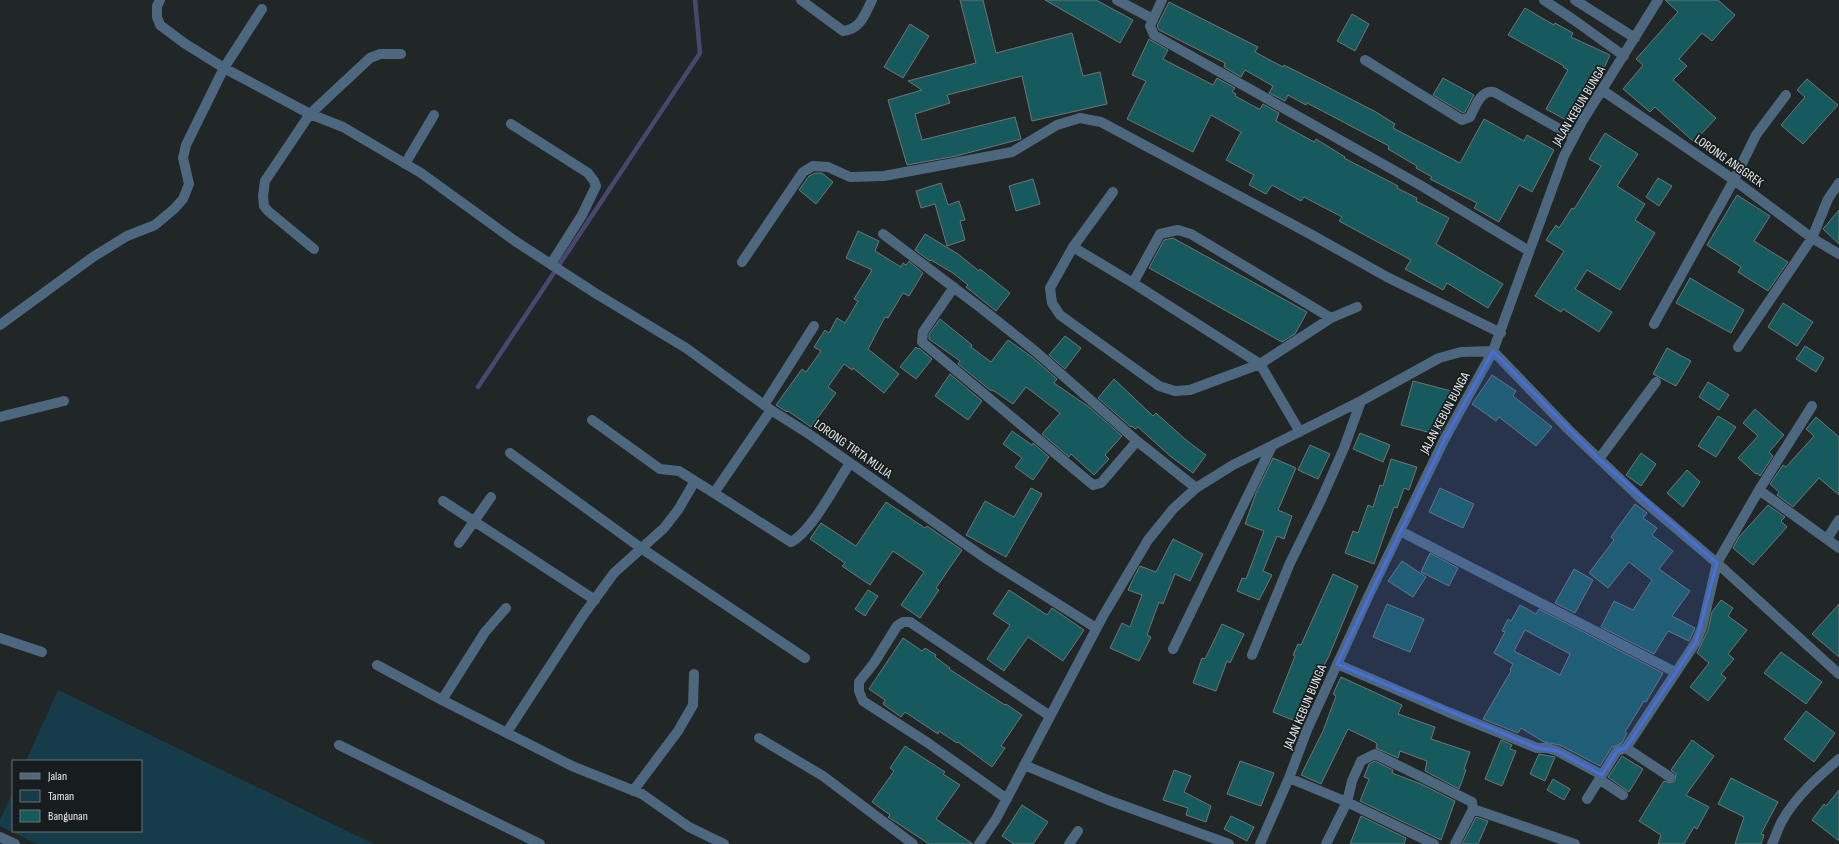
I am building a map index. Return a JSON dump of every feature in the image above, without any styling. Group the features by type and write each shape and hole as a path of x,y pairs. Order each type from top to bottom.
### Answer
{"street":[{"name":"LORONG TIRTA MULIA","path":"160,0 157,6 157,17 160,25 184,43 224,68 310,114 343,127 421,173 515,241 568,274 595,293 686,348 767,408 810,434 985,558 1096,628"},
{"path":"801,0 843,31 849,30 860,24 872,0"},
{"path":"1117,0 1153,19"},
{"path":"1162,0 1150,26 1154,35 1420,185 1529,251"},
{"path":"1544,0 1624,56"},
{"path":"1575,0 1635,38"},
{"name":"JALAN KEBUN BUNGA","path":"1260,844 1289,778 1307,730 1337,664 1444,440 1493,352 1564,156 1602,90 1658,0"},
{"path":"0,325 93,257 127,236 155,225 183,199 189,184 183,158 186,145 224,68 262,9"},
{"path":"314,249 264,206 263,196 265,181 310,114 370,58 380,54 401,54"},
{"path":"1365,60 1462,120 1470,117 1482,95 1490,91 1574,137"},
{"name":"LORONG ANGGREK","path":"1602,90 1734,180 1812,238 1839,254"},
{"path":"1654,324 1734,180 1756,135 1786,95"},
{"path":"405,164 434,115"},
{"path":"742,262 803,172 813,166 828,167 850,177 884,176 928,169 1012,152 1057,125 1080,118 1101,122 1387,277 1501,333"},
{"path":"511,124 588,173 596,186 582,215 553,265"},
{"path":"1738,347 1812,238 1828,199 1839,183"},
{"path":"1113,192 1073,247 1050,288 1052,302 1060,315 1159,386 1175,391 1190,390 1260,364 1331,318 1357,307"},
{"path":"1133,283 1160,234 1178,230 1191,234 1331,318"},
{"path":"883,234 1035,351 1137,441 1196,488"},
{"path":"1073,247 1133,283 1260,364 1300,432"},
{"path":"954,288 923,332 922,342 1093,485 1101,483 1137,441"},
{"path":"714,493 767,408 814,326"},
{"path":"978,844 996,819 1007,799 1096,628 1148,540 1173,509 1196,488 1233,465 1361,401 1439,358 1461,352 1493,352 1570,431 1639,497 1717,563 1839,674"},
{"path":"1599,459 1656,382"},
{"path":"0,417 64,401"},
{"path":"1252,655 1290,563 1321,500 1344,448 1361,401"},
{"path":"1587,799 1617,751 1626,748 1696,642 1702,628 1717,563 1759,490 1812,406"},
{"path":"592,420 660,469 674,470 695,481 791,542 797,539 808,527 850,463"},
{"path":"1173,649 1272,446"},
{"path":"510,453 641,548 806,658"},
{"path":"507,732 614,574 664,528 678,510 695,481"},
{"path":"1759,490 1839,548"},
{"path":"459,543 491,497"},
{"path":"443,501 595,600"},
{"path":"1827,539 1839,520"},
{"path":"1400,531 1675,672"},
{"path":"442,700 485,632 506,608"},
{"path":"1007,799 928,743 863,701 859,691 859,682 874,663 896,626 903,622 910,622 1050,716"},
{"path":"0,638 42,652"},
{"path":"1337,664 1537,748 1547,748 1557,751 1601,777 1623,795"},
{"path":"377,665 572,766 642,794 689,827 724,844"},
{"path":"633,790 678,731 693,705 694,674"},
{"path":"759,738 823,776 913,844"},
{"path":"339,745 540,844"},
{"path":"1626,748 1670,777"},
{"path":"1326,844 1347,802 1352,781 1360,761 1375,754 1472,802 1473,809 1455,844"},
{"path":"1772,844 1782,821 1798,800 1811,784 1839,759"},
{"path":"1024,765 1108,800 1229,844"},
{"path":"1289,778 1347,802 1434,844"},
{"path":"1473,809 1576,844"},
{"path":"1069,844 1078,831"},
{"path":"0,837 15,844"}],"highlighted area":[{"path":"1493,351 1599,459 1717,563 1696,642 1626,748 1617,751 1602,775 1557,751 1537,748 1337,664 1444,440"}],"green space":[{"path":"58,690 374,844 37,844 12,832 142,832 142,760 26,760"},
{"path":"12,793 12,832 0,826 0,820"}],"building":[{"path":"960,0 983,0 996,53 1072,33 1083,76 1100,72 1107,104 1032,121 1022,76 947,95 950,103 915,114 922,140 1015,117 1021,139 956,156 907,165 888,100 922,90 908,81 976,63"},
{"path":"1045,0 1096,0 1133,20 1120,43"},
{"path":"1665,0 1718,0 1735,15 1712,41 1702,33 1679,59 1687,66 1673,80 1716,118 1694,142 1655,107 1650,112 1623,89 1643,65 1636,59 1678,12"},
{"path":"1169,2 1258,47 1255,52 1283,67 1284,65 1376,112 1395,124 1393,128 1460,163 1484,119 1524,141 1527,135 1554,150 1532,192 1519,185 1499,222 1474,208 1477,203 1430,179 1432,177 1416,168 1417,166 1388,149 1389,146 1307,103 1306,105 1288,95 1285,101 1269,93 1273,86 1245,70 1241,77 1224,67 1225,63 1159,30 1157,26"},
{"path":"1525,8 1554,25 1555,23 1573,33 1571,37 1610,55 1597,83 1588,79 1566,120 1546,109 1568,70 1563,67 1564,66 1508,35"},
{"path":"1352,14 1369,24 1355,51 1337,41"},
{"path":"910,24 929,36 903,78 884,67"},
{"path":"1149,39 1168,50 1163,59 1213,85 1217,78 1235,88 1232,92 1236,94 1235,96 1259,109 1263,104 1279,113 1276,121 1314,142 1316,139 1345,157 1344,158 1398,186 1397,188 1417,198 1416,201 1449,218 1436,244 1503,284 1488,308 1447,283 1443,290 1405,269 1411,260 1339,221 1342,217 1304,197 1301,201 1272,185 1266,194 1249,185 1254,175 1226,160 1241,132 1211,115 1193,152 1127,119 1146,81 1132,75"},
{"path":"1443,78 1474,95 1465,112 1463,113 1433,95"},
{"path":"1807,79 1838,105 1803,144 1781,125 1805,97 1797,90"},
{"path":"1605,133 1638,154 1617,186 1645,204 1635,220 1655,233 1620,290 1587,270 1575,289 1612,312 1599,332 1563,309 1561,312 1535,296 1564,251 1546,240 1556,225 1559,228 1572,208 1574,209 1601,166 1589,159"},
{"path":"815,173 822,173 833,182 816,204 799,190 809,176"},
{"path":"1658,178 1672,186 1659,206 1646,197"},
{"path":"1033,179 1040,204 1016,211 1009,186"},
{"path":"941,183 948,205 959,201 965,220 960,221 965,240 947,246 935,204 921,208 916,191"},
{"path":"1737,195 1770,216 1754,241 1788,262 1768,291 1738,272 1741,267 1707,245"},
{"path":"1839,210 1839,244 1823,229"},
{"path":"858,231 879,241 875,251 901,267 903,263 906,265 909,261 923,273 909,296 903,293 888,318 885,317 868,349 899,374 884,393 853,368 852,370 844,364 828,387 836,393 811,427 788,411 787,412 776,405 802,369 806,372 821,351 814,347 825,330 829,333 837,318 845,323 858,301 854,299 872,270 846,258"},
{"path":"925,234 958,254 979,271 980,269 1010,293 996,311 966,287 968,285 953,273 931,260 930,261 915,250"},
{"path":"1173,238 1307,312 1295,334 1282,342 1149,268 1164,240"},
{"path":"1690,278 1744,310 1731,333 1676,303"},
{"path":"1783,303 1813,322 1797,346 1768,327"},
{"path":"940,319 972,345 971,347 991,362 1008,340 1032,357 1057,379 1054,383 1089,407 1122,436 1105,455 1109,459 1094,475 1071,454 1069,457 1042,434 1060,413 1026,387 1013,404 994,391 990,390 958,364 960,361 929,339 929,334"},
{"path":"1065,336 1081,348 1065,369 1049,355"},
{"path":"1805,346 1824,358 1816,372 1796,359"},
{"path":"916,347 932,359 916,379 900,367"},
{"path":"1667,348 1691,361 1676,386 1653,374"},
{"path":"950,374 982,401 968,420 935,396"},
{"path":"1492,375 1516,391 1513,396 1552,427 1536,446 1499,417 1496,421 1472,404"},
{"path":"1114,379 1153,416 1156,413 1186,440 1206,455 1193,473 1170,456 1138,427 1135,429 1132,426 1131,427 1098,398"},
{"path":"1413,381 1455,392 1446,422 1439,435 1401,425"},
{"path":"1708,382 1729,395 1719,410 1699,397"},
{"path":"1755,409 1784,435 1769,452 1773,456 1760,476 1738,458 1758,436 1743,423"},
{"path":"1718,416 1736,427 1716,457 1698,446"},
{"path":"1816,417 1839,437 1839,495 1819,478 1793,507 1777,495 1779,492 1770,484 1783,465 1786,467 1814,436 1806,429"},
{"path":"1012,431 1032,445 1033,443 1049,457 1033,480 1015,467 1022,458 1003,444"},
{"path":"1360,433 1390,445 1383,462 1353,449"},
{"path":"1310,445 1330,454 1318,479 1298,470"},
{"path":"1641,453 1656,464 1641,486 1626,475"},
{"path":"1273,458 1296,468 1278,510 1292,516 1284,539 1277,536 1263,571 1272,575 1259,600 1237,591 1242,578 1246,579 1264,531 1245,524 1256,493"},
{"path":"1391,459 1417,467 1409,490 1404,488 1397,508 1394,507 1374,564 1345,553 1353,531 1358,533 1368,505 1373,507 1380,485 1383,486"},
{"path":"1687,470 1700,482 1683,507 1667,493"},
{"path":"1031,488 1042,494 1006,557 966,535 985,501 1014,517"},
{"path":"1440,488 1474,504 1463,528 1429,512"},
{"path":"886,502 925,528 927,526 962,550 936,588 939,590 920,618 901,605 924,572 893,551 870,585 842,566 845,563 810,539 821,523 856,546"},
{"path":"1635,504 1647,513 1643,518 1657,528 1652,535 1673,551 1659,569 1690,591 1672,616 1695,628 1689,641 1668,631 1654,654 1601,627 1614,601 1633,610 1652,580 1629,562 1608,588 1589,573 1614,540 1611,537"},
{"path":"1768,505 1785,517 1781,521 1787,527 1753,565 1733,548 1739,537"},
{"path":"1173,539 1203,554 1190,581 1175,574 1163,604 1159,602 1147,635 1151,637 1139,661 1110,648 1122,623 1130,627 1142,595 1128,590 1140,566 1156,572"},
{"path":"1430,553 1458,568 1449,586 1421,572"},
{"path":"1402,561 1426,577 1413,597 1388,581"},
{"path":"1574,569 1593,580 1575,613 1555,603"},
{"path":"1333,574 1358,586 1328,658 1322,669 1319,668 1307,698 1309,699 1300,723 1273,712 1295,656 1293,655 1298,644 1301,645"},
{"path":"868,590 878,596 865,616 855,609"},
{"path":"1009,590 1047,615 1052,608 1084,630 1063,661 1028,637 1004,671 987,659 1010,625 993,614"},
{"path":"1721,600 1733,608 1728,616 1747,630 1728,654 1734,659 1721,674 1726,678 1708,701 1690,687 1709,663 1697,653 1708,630 1712,612"},
{"path":"1387,604 1424,619 1410,652 1373,637"},
{"path":"1839,604 1839,657 1812,634"},
{"path":"1520,605 1536,614 1539,609 1663,673 1646,702 1644,701 1625,732 1627,733 1622,743 1612,747 1600,766 1560,745 1544,742 1521,728 1518,733 1483,719 1511,671 1510,670 1513,664 1494,653 1505,632 1502,631 1508,619 1511,621","holes":["1525,630 1570,654 1560,675 1514,651"]},
{"path":"1222,624 1244,634 1230,663 1227,661 1216,691 1193,683 1202,658 1205,659"},
{"path":"903,638 922,651 925,648 936,655 935,657 950,668 949,669 1022,715 1001,746 1005,748 992,767 958,742 957,743 939,731 938,734 905,712 901,717 883,704 885,700 869,689"},
{"path":"1781,652 1822,682 1806,704 1764,673"},
{"path":"1341,677 1402,705 1398,714 1435,727 1431,739 1470,752 1464,769 1466,770 1459,789 1425,771 1427,761 1400,751 1398,758 1376,748 1377,744 1375,742 1348,729 1321,784 1301,775 1323,731 1336,696 1333,694"},
{"path":"1806,711 1835,733 1814,762 1784,739"},
{"path":"1501,740 1512,745 1510,749 1516,751 1502,786 1485,779"},
{"path":"1692,740 1714,756 1686,795 1709,807 1697,829 1694,827 1684,844 1658,844 1661,835 1639,821 1664,781 1670,783 1675,781 1676,774 1671,770"},
{"path":"905,746 945,772 943,774 960,785 936,819 973,844 929,844 888,817 890,815 872,802 894,771 890,768"},
{"path":"1539,754 1555,757 1545,781 1530,774"},
{"path":"1622,756 1643,769 1629,792 1608,777"},
{"path":"1240,761 1274,773 1261,806 1227,794"},
{"path":"1375,761 1393,770 1392,773 1421,784 1455,801 1441,840 1360,801 1369,779 1364,777 1369,764"},
{"path":"1174,770 1191,776 1184,792 1211,806 1206,822 1186,815 1188,808 1163,800"},
{"path":"1731,778 1778,802 1761,834 1764,835 1761,844 1735,844 1744,817 1718,804"},
{"path":"1553,779 1570,789 1564,800 1547,790"},
{"path":"1839,790 1839,841 1812,820 1824,804 1826,806"},
{"path":"1022,805 1048,822 1033,844 1014,844 1002,836"},
{"path":"1231,816 1254,827 1247,841 1224,829"},
{"path":"1361,816 1406,838 1404,844 1350,844"},
{"path":"1476,817 1488,821 1478,844 1462,844"}],"waterway":[{"path":"478,387 700,53 695,0"}]}
